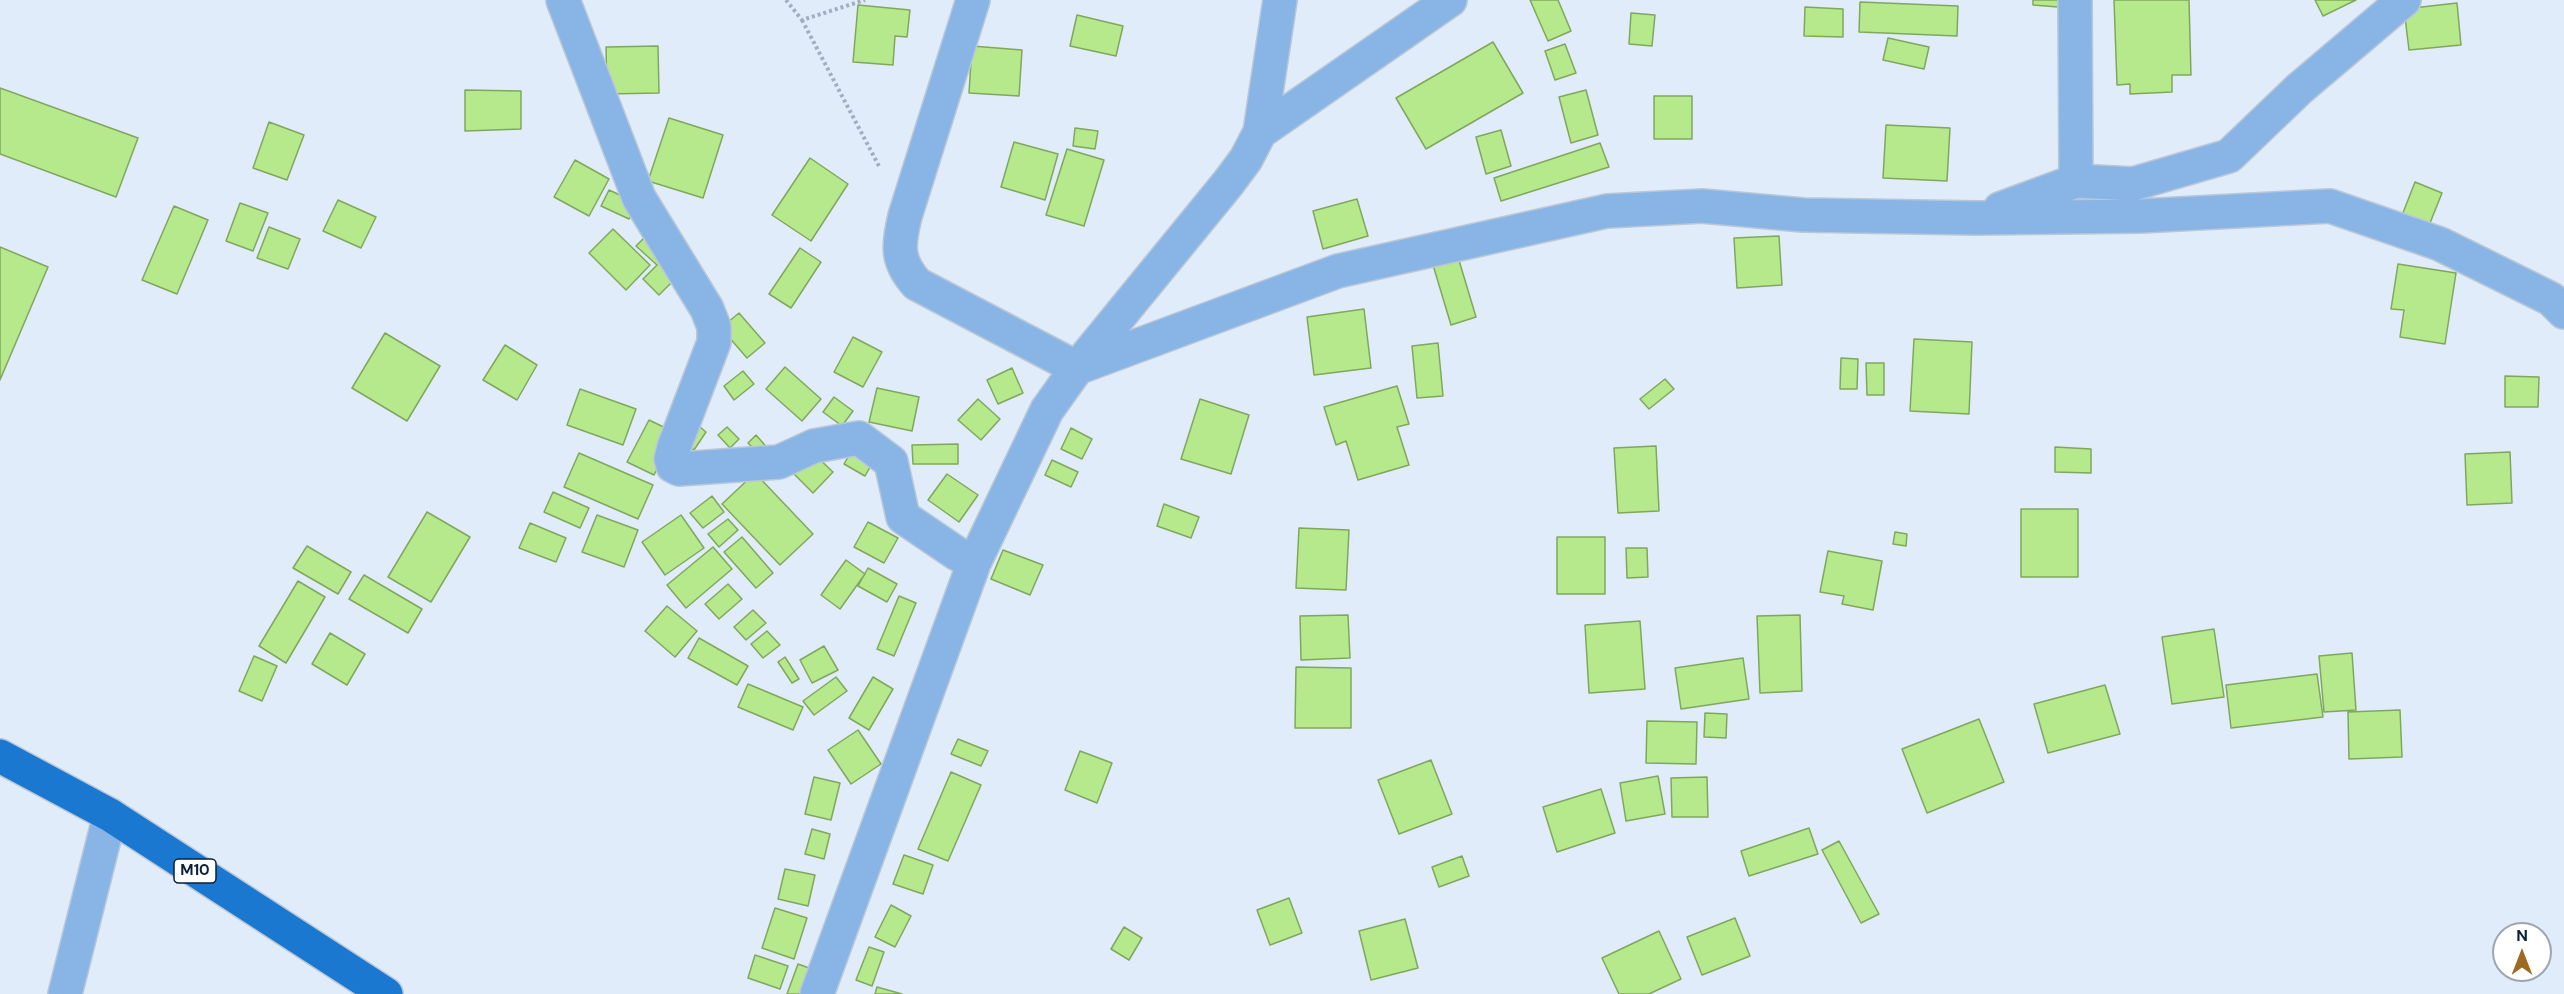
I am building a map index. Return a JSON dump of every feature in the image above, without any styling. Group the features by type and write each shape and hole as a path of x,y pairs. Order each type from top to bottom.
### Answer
{"highway":[{"name":"M10","path":"0,756 110,815 386,994"}],"street":[{"path":"563,0 639,198 707,309 714,327 714,342 674,447 671,459 673,466 680,469 779,462 814,446 859,438 891,462 903,517 956,554 974,563"},
{"path":"973,0 905,216 900,235 900,256 905,271 917,284 1077,368 1338,271 1607,211 1702,206 1803,215 1976,218 2141,216 2330,206 2440,244 2551,299 2564,312"},
{"path":"818,994 974,563 1047,410 1077,368 1246,159 1260,132 1280,0"},
{"path":"1260,132 1450,0"},
{"path":"2075,0 2076,181"},
{"path":"1976,218 2076,181 2133,184 2229,156 2300,88 2404,0"},
{"path":"65,994 110,815"}],"path":[{"path":"786,0 802,20 905,216"},
{"path":"802,20 865,0"}],"building":[{"path":"1530,0 1558,0 1571,31 1548,41"},
{"path":"2033,0 2059,0 2058,7 2033,5"},
{"path":"2114,0 2189,0 2191,75 2172,75 2172,92 2130,94 2130,84 2117,85"},
{"path":"2315,0 2356,0 2323,16"},
{"path":"1860,2 1958,6 1957,36 1859,32"},
{"path":"2457,3 2461,45 2409,50 2404,9"},
{"path":"858,5 910,10 907,37 895,36 893,65 853,62"},
{"path":"1805,7 1843,9 1843,37 1804,36"},
{"path":"1631,13 1655,15 1652,46 1629,44"},
{"path":"1077,15 1123,26 1116,56 1070,46"},
{"path":"1888,38 1929,47 1924,69 1883,60"},
{"path":"1493,42 1523,93 1426,149 1396,98"},
{"path":"1565,44 1576,73 1555,80 1545,51"},
{"path":"658,46 659,93 607,94 606,47"},
{"path":"972,46 1022,50 1019,96 969,93"},
{"path":"0,88 138,138 116,197 0,154"},
{"path":"465,90 521,91 521,129 465,131"},
{"path":"1586,90 1598,135 1571,143 1559,97"},
{"path":"1654,96 1692,96 1692,139 1654,139"},
{"path":"669,118 723,135 703,198 648,181"},
{"path":"269,122 304,135 287,180 253,168"},
{"path":"1886,125 1950,128 1947,181 1883,178"},
{"path":"1075,128 1098,131 1095,149 1073,146"},
{"path":"1501,130 1511,166 1486,174 1476,137"},
{"path":"1014,142 1058,154 1045,200 1001,187"},
{"path":"1600,143 1609,167 1501,201 1494,178"},
{"path":"1067,149 1104,160 1084,226 1046,215"},
{"path":"810,158 848,184 811,241 772,215"},
{"path":"575,160 609,179 589,216 554,197"},
{"path":"2415,182 2442,193 2426,233 2399,223"},
{"path":"609,190 637,203 629,219 601,206"},
{"path":"1357,199 1368,236 1323,249 1313,211"},
{"path":"338,200 376,217 361,248 323,231"},
{"path":"240,203 268,213 253,251 226,241"},
{"path":"174,206 208,220 177,294 142,280"},
{"path":"269,227 300,239 288,269 257,258"},
{"path":"613,229 650,265 626,290 589,253"},
{"path":"1779,236 1782,285 1737,288 1734,238"},
{"path":"645,237 681,273 659,295 643,279 657,265 636,246"},
{"path":"0,247 48,267 0,380"},
{"path":"800,248 821,262 791,308 769,294"},
{"path":"1458,257 1476,317 1451,325 1433,265"},
{"path":"2398,264 2456,273 2445,344 2400,337 2404,310 2391,309"},
{"path":"1364,309 1371,368 1314,375 1307,317"},
{"path":"739,313 765,343 747,358 721,328"},
{"path":"385,333 440,366 407,421 352,388"},
{"path":"853,337 882,352 863,387 834,372"},
{"path":"1914,339 1972,342 1969,414 1910,411"},
{"path":"1438,343 1443,396 1417,398 1412,346"},
{"path":"505,345 537,365 517,400 483,380"},
{"path":"1841,358 1858,359 1857,389 1840,389"},
{"path":"1866,363 1884,363 1884,395 1867,395"},
{"path":"785,367 821,399 802,421 766,389"},
{"path":"1012,368 1023,393 998,404 987,380"},
{"path":"743,371 754,384 734,400 724,386"},
{"path":"2505,376 2539,377 2538,407 2505,407"},
{"path":"1665,379 1674,389 1649,409 1640,399"},
{"path":"1397,386 1409,424 1397,427 1409,465 1358,480 1346,441 1336,445 1324,407"},
{"path":"877,388 919,397 912,431 869,422"},
{"path":"580,389 636,409 623,445 567,425"},
{"path":"834,397 853,411 842,426 823,412"},
{"path":"978,399 1000,419 981,440 958,420"},
{"path":"1200,399 1249,415 1231,474 1181,459"},
{"path":"649,420 676,433 654,475 627,462"},
{"path":"694,422 706,432 694,450 680,441"},
{"path":"727,427 739,439 730,448 718,435"},
{"path":"1071,428 1092,439 1082,459 1061,449"},
{"path":"756,435 771,452 764,459 748,443"},
{"path":"958,444 958,464 913,464 912,445"},
{"path":"1656,446 1659,511 1618,513 1614,448"},
{"path":"2055,447 2091,449 2091,473 2055,472"},
{"path":"852,450 873,462 865,476 844,464"},
{"path":"2510,452 2512,503 2467,505 2465,454"},
{"path":"579,453 653,485 638,519 564,487"},
{"path":"814,454 833,472 813,493 794,474"},
{"path":"1052,460 1078,472 1071,487 1045,475"},
{"path":"755,473 813,534 780,565 722,504"},
{"path":"947,474 978,495 959,522 928,500"},
{"path":"553,492 589,508 580,528 544,512"},
{"path":"712,496 724,512 703,528 690,513"},
{"path":"1164,504 1199,517 1191,538 1157,526"},
{"path":"2021,509 2078,509 2078,577 2021,577"},
{"path":"427,512 470,537 431,602 388,577"},
{"path":"597,515 638,530 624,567 582,552"},
{"path":"681,515 704,548 665,575 642,542"},
{"path":"728,519 738,530 719,547 708,534"},
{"path":"868,522 898,538 884,563 854,547"},
{"path":"530,523 566,538 556,562 519,548"},
{"path":"1299,528 1349,530 1346,590 1296,588"},
{"path":"1895,532 1907,534 1906,546 1893,544"},
{"path":"742,537 773,573 756,588 724,552"},
{"path":"1557,537 1605,537 1605,594 1557,594"},
{"path":"307,546 351,572 338,594 293,568"},
{"path":"713,547 732,569 686,608 667,585"},
{"path":"1626,548 1647,548 1648,577 1627,578"},
{"path":"1003,550 1043,565 1030,595 991,579"},
{"path":"1828,551 1882,561 1873,610 1842,604 1844,596 1820,592"},
{"path":"846,560 865,574 840,609 821,595"},
{"path":"868,568 897,584 887,602 858,586"},
{"path":"364,575 422,609 408,633 349,599"},
{"path":"298,581 325,597 286,663 259,646"},
{"path":"728,584 742,599 719,619 705,604"},
{"path":"899,596 916,603 894,656 877,649"},
{"path":"667,606 697,631 675,657 645,631"},
{"path":"753,610 766,623 746,640 734,627"},
{"path":"1348,615 1350,658 1301,660 1300,616"},
{"path":"1800,615 1802,691 1760,693 1757,616"},
{"path":"1640,621 1645,689 1589,693 1585,625"},
{"path":"2214,629 2224,697 2172,704 2162,637"},
{"path":"767,631 780,645 763,658 751,644"},
{"path":"330,633 365,654 347,685 312,664"},
{"path":"699,638 748,666 737,685 688,658"},
{"path":"824,646 838,670 812,683 800,660"},
{"path":"2352,653 2356,710 2324,712 2319,656"},
{"path":"254,656 277,666 262,701 239,691"},
{"path":"785,657 799,679 792,683 778,662"},
{"path":"1743,658 1749,699 1681,709 1675,668"},
{"path":"1296,667 1351,668 1351,728 1295,728"},
{"path":"2317,674 2323,717 2231,728 2226,685"},
{"path":"836,677 847,691 814,715 803,701"},
{"path":"873,677 893,689 869,730 849,718"},
{"path":"748,684 803,707 793,730 738,707"},
{"path":"2105,685 2120,734 2048,753 2034,704"},
{"path":"2400,710 2402,757 2349,759 2348,712"},
{"path":"1705,713 1727,714 1726,738 1704,737"},
{"path":"1979,719 2004,782 1927,813 1902,749"},
{"path":"1647,721 1697,722 1696,764 1646,763"},
{"path":"858,730 881,764 851,784 828,750"},
{"path":"958,739 988,751 981,766 951,754"},
{"path":"1080,751 1112,763 1097,803 1065,790"},
{"path":"1431,760 1452,814 1399,834 1378,780"},
{"path":"951,772 981,785 948,861 918,849"},
{"path":"1658,776 1665,814 1626,821 1620,783"},
{"path":"814,777 840,783 831,820 805,814"},
{"path":"1707,777 1708,817 1672,817 1671,778"},
{"path":"1601,789 1615,833 1557,852 1543,807"},
{"path":"1809,828 1818,854 1749,876 1741,851"},
{"path":"812,829 830,834 824,859 805,854"},
{"path":"1839,841 1879,914 1861,923 1822,850"},
{"path":"904,855 933,865 923,894 893,884"},
{"path":"1462,856 1469,876 1439,887 1432,867"},
{"path":"785,869 815,875 808,906 778,899"},
{"path":"1289,898 1302,933 1270,945 1257,910"},
{"path":"891,905 911,916 895,947 875,937"},
{"path":"775,908 807,918 794,959 762,948"},
{"path":"1735,918 1750,956 1702,975 1687,937"},
{"path":"1405,919 1418,968 1371,980 1359,931"},
{"path":"1124,927 1142,938 1129,960 1111,949"},
{"path":"1659,931 1681,979 1649,994 1619,994 1602,958"},
{"path":"869,947 884,952 872,986 856,980"},
{"path":"755,955 788,966 780,989 748,978"},
{"path":"798,964 812,969 804,994 787,994"},
{"path":"877,987 902,994 875,994"}]}
